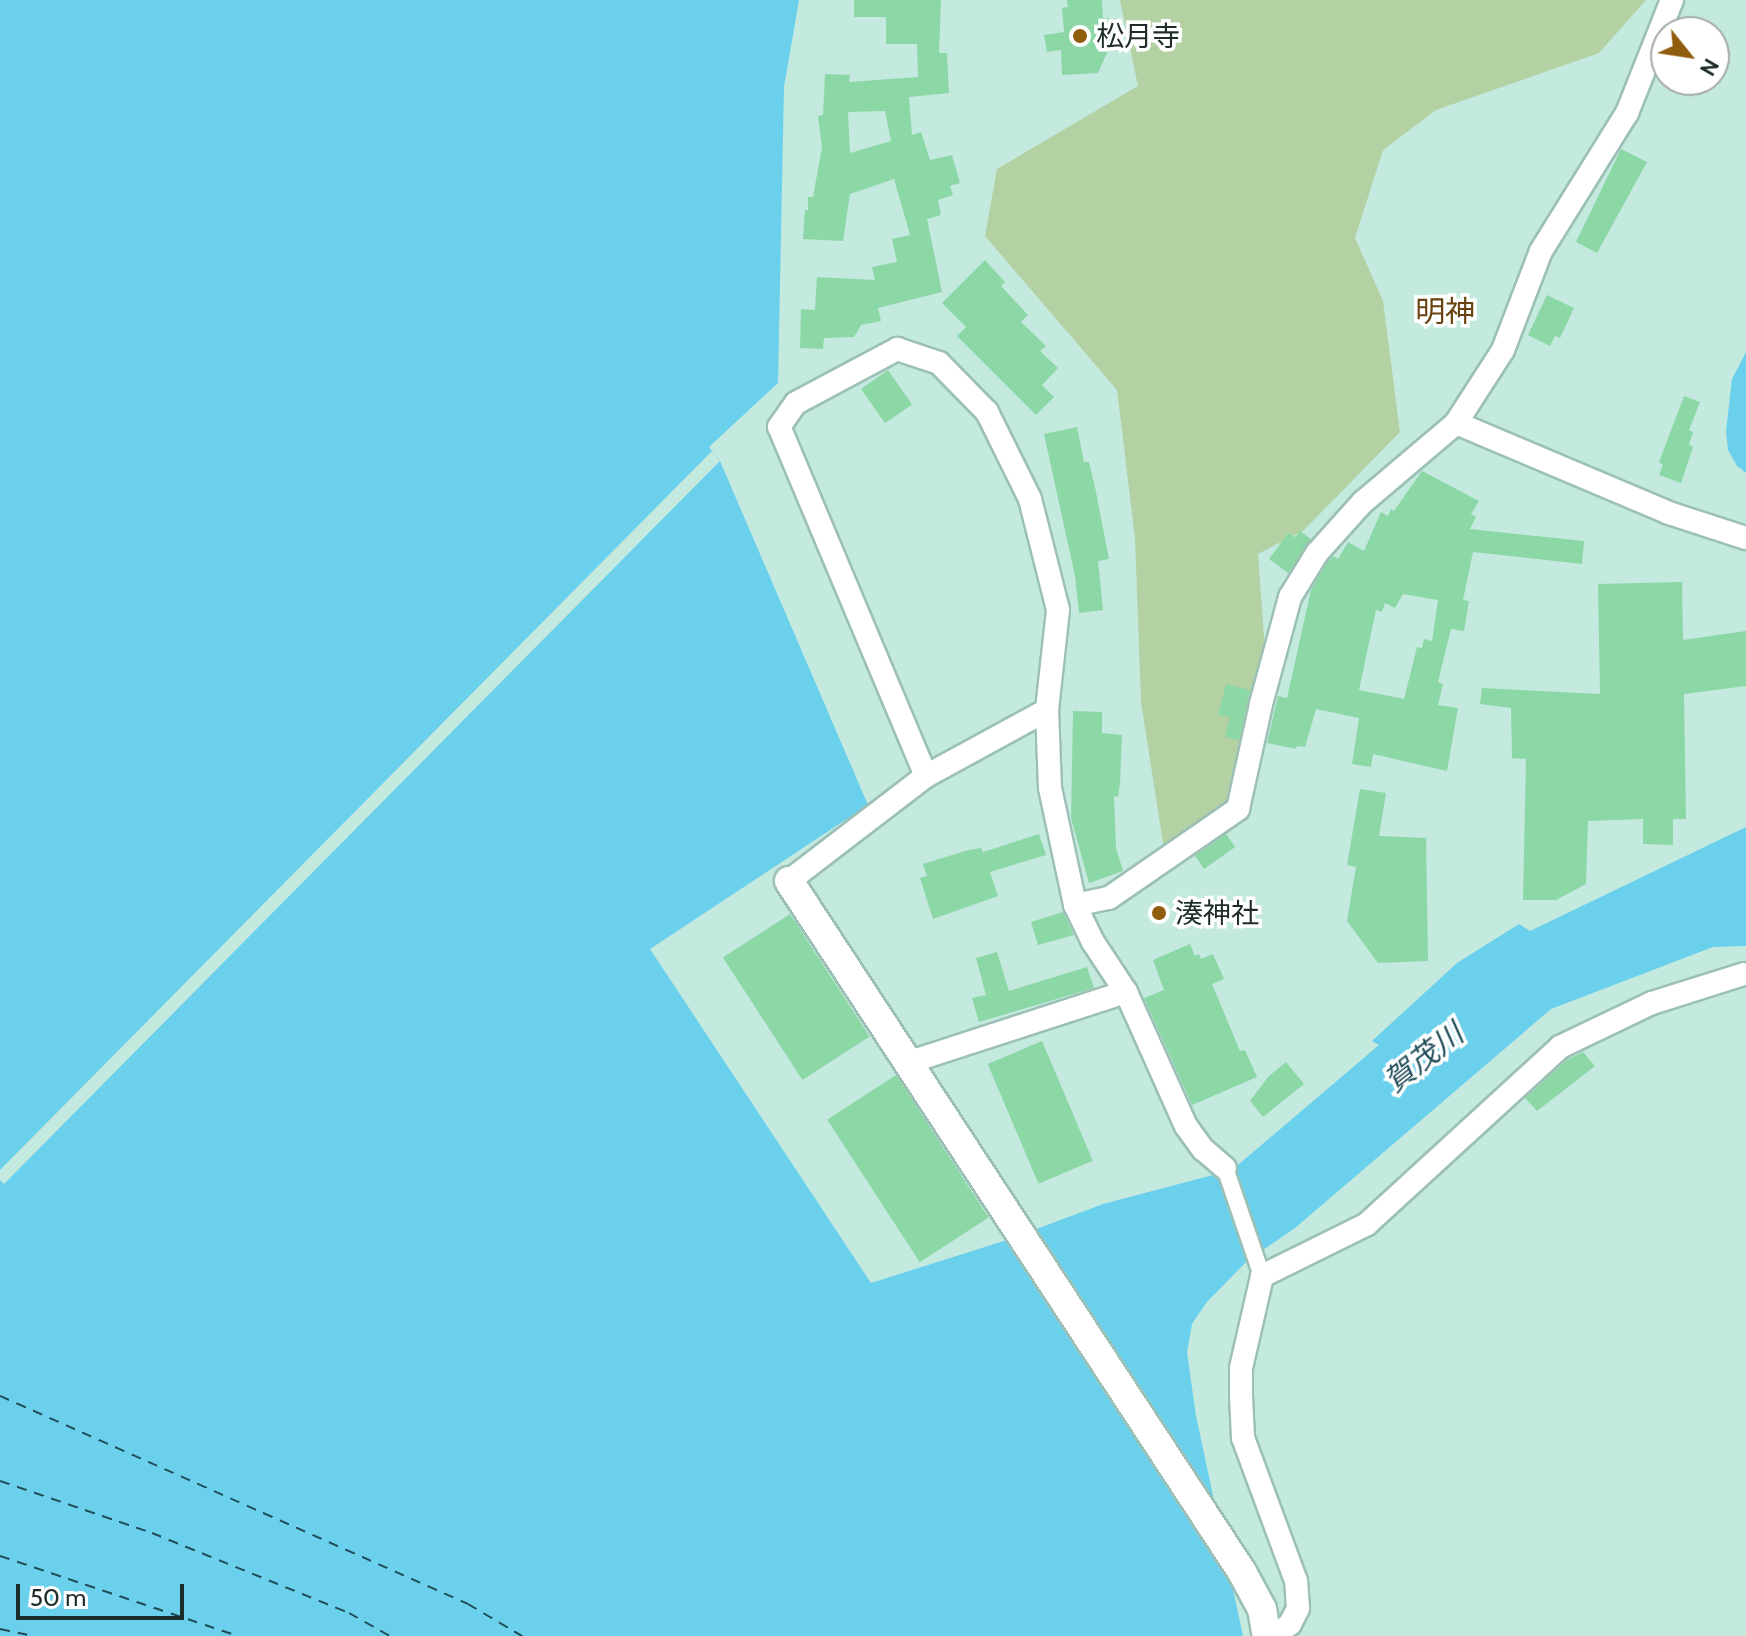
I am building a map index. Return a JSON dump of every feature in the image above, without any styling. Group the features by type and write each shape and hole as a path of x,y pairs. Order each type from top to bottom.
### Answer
{"street":[{"path":"1075,905 1109,898 1238,809 1261,704 1290,597 1317,553 1363,502 1456,423 1503,350 1541,251 1627,113 1672,0"},
{"path":"926,776 779,427 796,403 897,349 939,363 987,412 1030,499 1058,610 1047,710 1050,788 1075,905 1093,942 1126,992 1186,1126 1203,1149 1225,1168 1258,1266 1241,1368 1243,1438 1296,1581 1298,1608 1290,1624 1274,1636"},
{"path":"1456,423 1669,513 1746,538"},
{"path":"1047,710 926,776 789,881 1242,1572 1262,1609 1267,1636"},
{"path":"1258,1266 1367,1224 1560,1047 1652,1003 1744,974"},
{"path":"910,1062 1126,992"}],"green space":[{"path":"1120,0 1646,0 1599,53 1436,110 1383,150 1355,238 1383,301 1400,432 1303,531 1258,554 1265,650 1233,803 1166,862 1141,702 1135,538 1117,390 985,236 997,169 1138,86"}],"water":[{"name":"賀茂川","path":"0,0 799,0 784,87 778,383 709,447 720,461 868,805 650,949 871,1283 1007,1240 1103,1204 1232,1170 1379,1045 1372,1041 1457,963 1519,924 1530,931 1746,827 1746,946 1713,947 1551,1009 1295,1228 1247,1261 1206,1303 1192,1324 1187,1352 1196,1416 1243,1636 0,1636"},
{"path":"1746,352 1746,473 1737,466 1728,450 1726,431 1732,379"}],"pier":[{"path":"712,451 720,461 4,1184 0,1180 0,1170"}],"building":[{"path":"854,0 941,0 939,53 947,53 949,93 909,97 912,135 921,132 930,160 952,155 960,183 950,186 953,195 938,200 941,215 927,219 942,292 878,308 881,321 861,325 854,337 824,338 823,349 800,348 801,309 815,310 817,277 875,280 872,267 897,262 892,239 910,235 894,179 850,194 843,241 803,239 805,210 808,210 808,197 813,197 822,147 818,116 823,115 825,74 850,75 849,82 918,77 917,44 886,44 886,17 854,17","holes":["885,111 891,141 850,153 848,112"]},
{"path":"1067,0 1102,0 1103,18 1110,18 1110,46 1098,73 1062,75 1061,50 1047,52 1044,35 1064,32 1062,8 1068,7"},
{"path":"1621,149 1647,162 1597,253 1576,242"},
{"path":"985,260 1005,282 1001,286 1028,315 1021,322 1046,346 1040,351 1058,368 1042,385 1054,397 1036,415 957,336 966,327 942,303"},
{"path":"1547,295 1574,308 1560,338 1555,336 1550,346 1528,335"},
{"path":"888,370 912,404 885,423 861,389"},
{"path":"1684,396 1700,402 1689,430 1693,432 1689,444 1693,447 1681,483 1659,475 1663,465 1659,462"},
{"path":"1077,427 1084,462 1089,462 1109,559 1098,561 1103,610 1079,613 1075,576 1044,434"},
{"path":"1422,471 1479,501 1471,514 1476,517 1470,529 1584,541 1582,564 1473,552 1463,600 1469,601 1464,631 1451,629 1438,682 1443,684 1438,705 1458,708 1447,771 1373,754 1371,767 1352,764 1359,718 1316,709 1305,747 1297,746 1296,749 1267,743 1278,696 1287,698 1311,590 1333,556 1338,559 1348,542 1364,551 1381,512 1388,516 1391,509 1394,511","holes":["1403,594 1438,600 1432,641 1424,639 1422,648 1417,647 1404,699 1359,690 1376,610 1382,612 1385,603 1395,608"]},
{"path":"1300,531 1311,539 1288,573 1269,559 1288,533 1295,537"},
{"path":"1682,582 1683,640 1746,631 1746,686 1684,694 1686,819 1673,819 1673,845 1643,844 1643,819 1588,821 1586,884 1556,900 1523,900 1526,759 1512,758 1511,708 1480,704 1482,688 1600,694 1598,584"},
{"path":"1226,684 1250,690 1239,740 1225,737 1230,717 1218,715"},
{"path":"1073,711 1102,712 1102,733 1122,735 1120,783 1118,797 1114,796 1116,848 1123,871 1089,883 1071,818"},
{"path":"1360,789 1386,793 1379,836 1426,838 1428,961 1378,963 1347,921 1356,867 1347,865"},
{"path":"1039,834 1046,855 990,872 998,896 933,919 920,878 927,876 923,864 965,851 981,848 983,852"},
{"path":"1226,834 1235,847 1204,869 1195,856"},
{"path":"1063,912 1074,935 1038,945 1031,922"},
{"path":"790,914 870,1036 802,1080 723,958"},
{"path":"1190,944 1195,956 1199,954 1201,959 1213,954 1224,979 1212,984 1240,1051 1245,1050 1257,1077 1192,1105 1144,998 1164,990 1153,960"},
{"path":"997,952 1009,991 1087,967 1094,988 979,1022 972,998 986,995 976,958"},
{"path":"1042,1041 1093,1161 1038,1184 988,1064"},
{"path":"1583,1052 1595,1066 1537,1111 1525,1098 1568,1059"},
{"path":"1286,1062 1304,1084 1263,1117 1250,1101 1268,1077"},
{"path":"896,1075 989,1218 920,1262 827,1120"}],"ferry route":[{"path":"0,1396 468,1604 522,1636"},
{"path":"0,1481 152,1533 349,1613 390,1636"},
{"path":"0,1556 238,1636"},
{"path":"0,1629 33,1636"}],"place":[{"name":"松月寺","path":"1080,36"},
{"name":"湊神社","path":"1159,913"}],"district":[{"name":"明神","path":"1445,312"}]}
